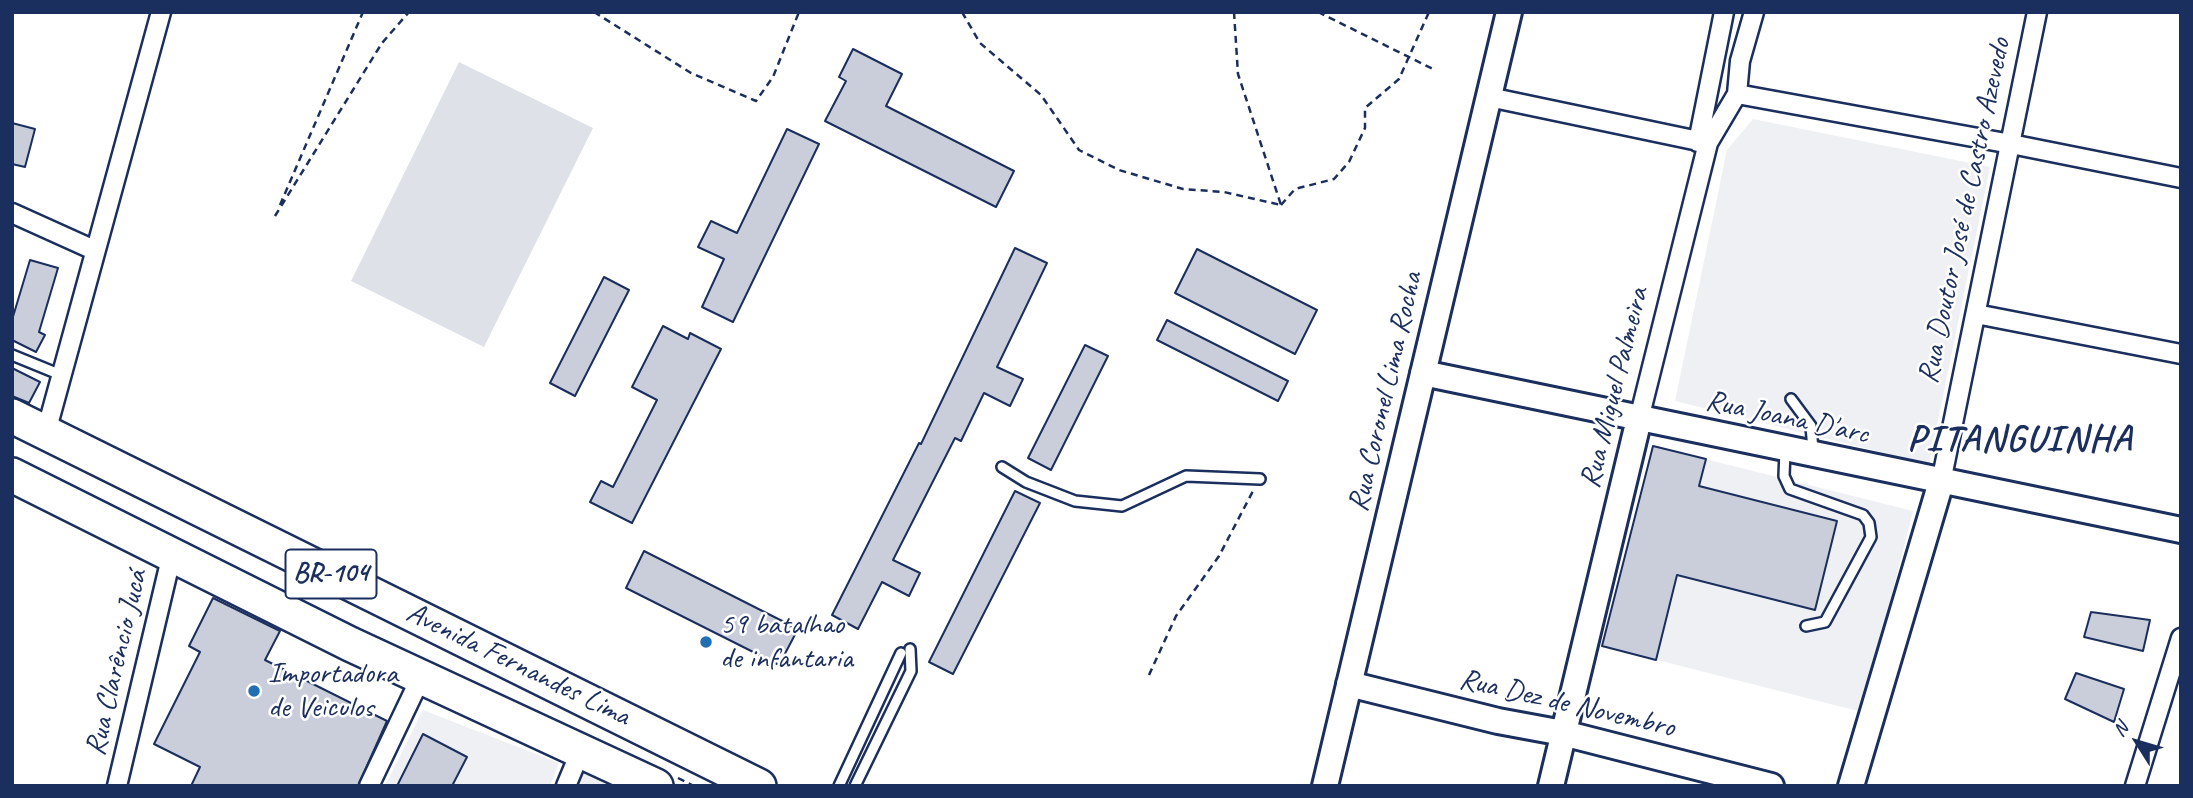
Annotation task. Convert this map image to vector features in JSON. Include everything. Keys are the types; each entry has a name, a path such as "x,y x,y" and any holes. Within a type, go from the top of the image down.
{"highway":[{"name":"Avenida Fernandes Lima","path":"12,416 759,786"},
{"name":"Avenida Fernandes Lima","path":"12,475 421,677 656,786"}],"street":[{"path":"46,432 161,12"},
{"name":"Rua Coronel Lima Rocha","path":"1325,786 1509,12"},
{"name":"Rua Miguel Palmeira","path":"1551,786 1703,143 1724,12"},
{"name":"Rua Miguel Palmeira","path":"1703,143 1737,94 1740,61 1754,12"},
{"name":"Rua Doutor José de Castro Azevedo","path":"1851,786 1941,482 2037,12"},
{"path":"1737,94 2181,178"},
{"path":"1489,97 1703,143"},
{"path":"12,213 94,250"},
{"path":"1976,314 2181,354"},
{"name":"Rua Joana D'arc","path":"1423,373 2181,530"},
{"name":"Rua Clarêncio Jucá","path":"117,786 172,554"},
{"path":"2134,786 2181,638"},
{"path":"369,786 421,677"},
{"name":"Rua Dez de Novembro","path":"1349,684 1498,721 1563,733 1770,786"},
{"path":"566,786 581,750"}],"lane":[{"path":"12,355 61,374"},
{"path":"1791,399 1811,426 1812,455"},
{"path":"1785,450 1784,476 1790,489 1863,515 1869,523 1871,537 1825,622 1806,626"},
{"path":"1002,467 1026,482 1075,501 1122,506 1186,476 1259,479"},
{"path":"839,786 906,651 911,671 855,786"}],"path":[{"path":"363,12 275,216 382,43 409,12"},
{"path":"594,12 691,73 756,101 773,78 799,12"},
{"path":"962,12 980,43 1041,95 1079,150 1119,170 1183,189 1224,192 1281,205"},
{"path":"1234,12 1238,74 1281,205"},
{"path":"1318,12 1433,69"},
{"path":"1281,205 1295,189 1334,179 1349,162 1365,128 1365,108 1399,79 1429,12"},
{"path":"1149,675 1176,616 1219,556 1259,479"}],"shaded area":[{"path":"459,62 593,128 484,347 351,281"},
{"path":"1753,119 1990,167 1929,464 1675,401 1727,150"},
{"path":"1653,446 1913,511 1862,712 1602,646"},
{"path":"423,710 559,763 550,786 385,786"},
{"path":"581,770 616,786 575,786"}],"building":[{"path":"853,49 902,74 886,106 1014,171 996,207 825,121 846,81 839,77"},
{"path":"12,123 35,129 25,167 12,164"},
{"path":"787,129 819,144 733,322 702,307 724,259 698,247 711,221 737,233"},
{"path":"1015,248 1047,263 997,367 1023,379 1010,406 984,393 961,441 955,438 893,560 920,573 909,596 882,582 858,629 832,615 919,443 921,444"},
{"path":"1197,249 1317,310 1295,354 1175,293"},
{"path":"30,260 58,268 39,332 45,335 36,352 12,340 12,320"},
{"path":"604,277 629,290 575,396 550,383"},
{"path":"1167,320 1288,381 1278,401 1157,340"},
{"path":"663,326 688,339 690,333 721,349 632,523 590,502 601,481 613,487 657,400 632,387"},
{"path":"1085,345 1108,356 1051,470 1028,458"},
{"path":"12,368 40,382 29,403 12,396"},
{"path":"1653,446 1706,459 1699,486 1837,521 1815,610 1677,575 1656,660 1602,646"},
{"path":"1015,491 1040,503 953,674 929,662"},
{"path":"644,551 798,629 779,665 626,588"},
{"name":"Importadora de Veiculos","path":"213,598 280,631 265,660 387,721 358,786 191,786 200,767 154,744 200,652 189,646"},
{"path":"2091,612 2150,620 2143,651 2084,637"},
{"path":"2076,673 2124,689 2114,722 2065,699"},
{"path":"423,734 467,757 452,786 397,786"}],"place":[{"name":"59 batalhao de infantaria","path":"706,642"},
{"name":"Importadora de Veiculos","path":"254,691"}],"district":[{"name":"PITANGUINHA","path":"2020,440"}]}
